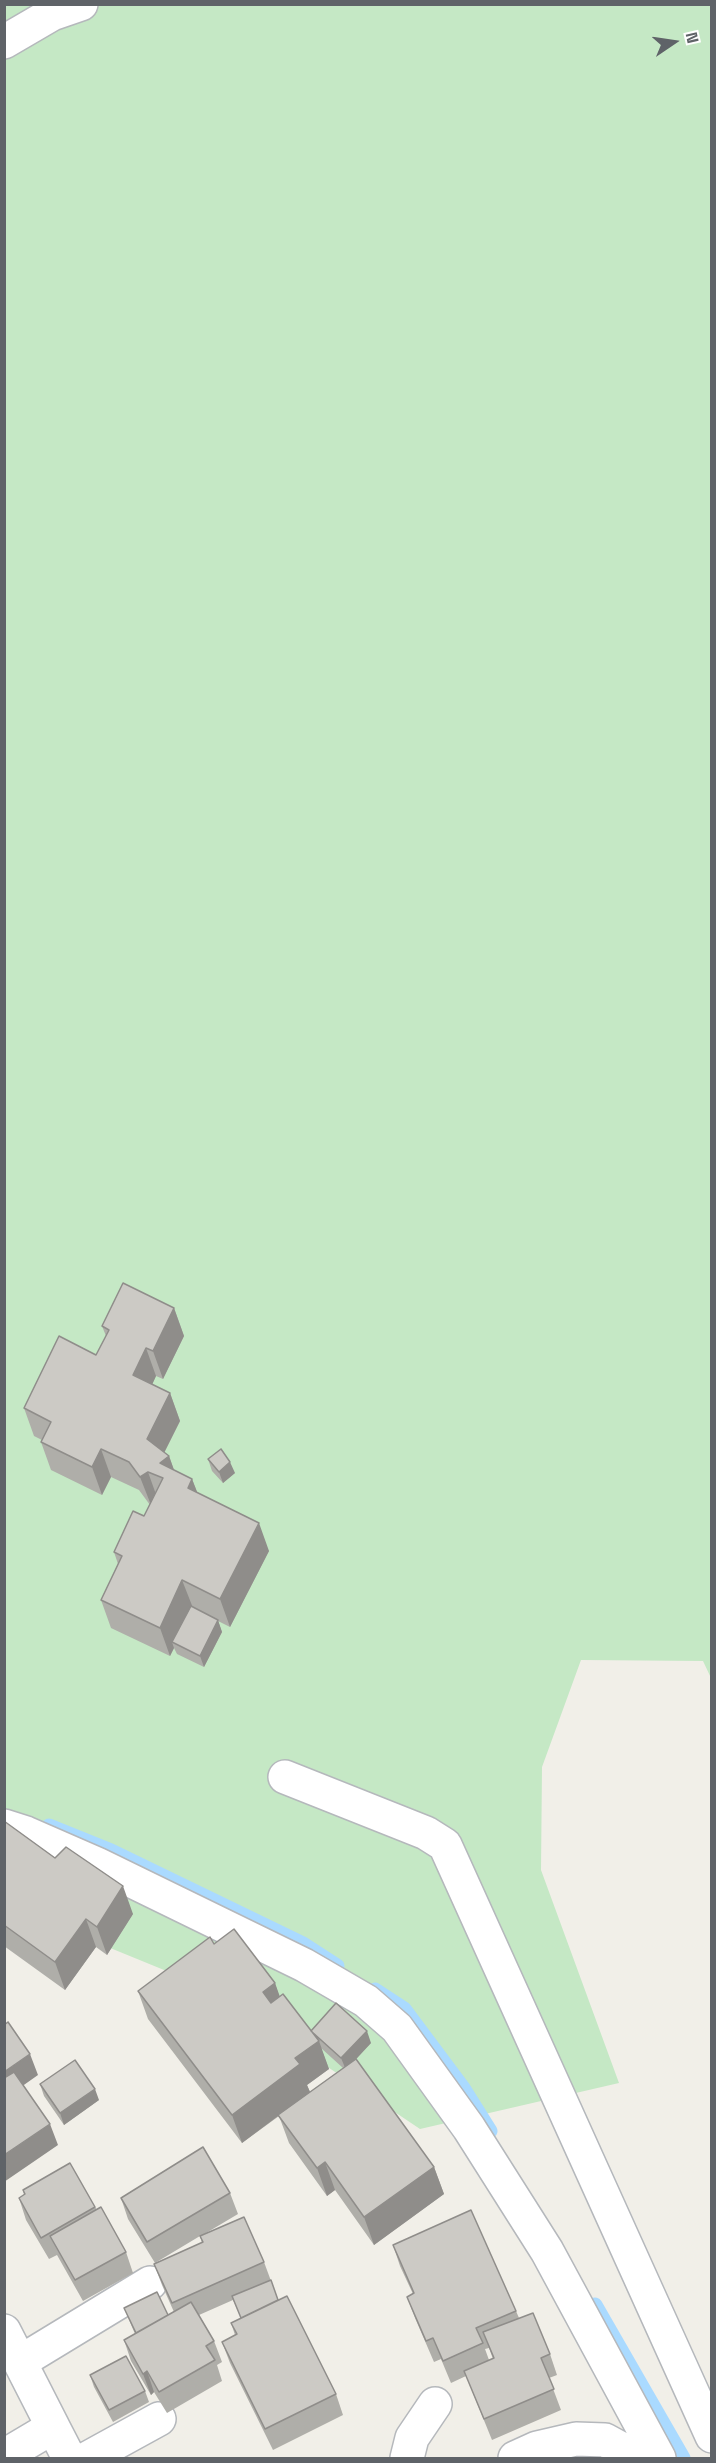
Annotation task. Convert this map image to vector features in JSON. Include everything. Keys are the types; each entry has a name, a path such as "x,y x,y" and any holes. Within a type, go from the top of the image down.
{"street":[{"path":"4,42 52,14 81,4"},
{"path":"285,1777 426,1833 445,1845 711,2436"},
{"path":"4,1826 26,1833 97,1864 304,1965 366,2001 397,2028 469,2128 547,2251 659,2458"},
{"path":"20,2362 88,2323 150,2283"},
{"path":"4,2331 69,2458"},
{"path":"407,2458 412,2438 435,2404"},
{"path":"88,2458 159,2419"},
{"path":"4,2456 54,2427"},
{"path":"515,2458 537,2448 576,2439 605,2440 638,2458"}],"green space":[{"path":"4,5 711,5 711,1678 703,1661 581,1660 542,1767 541,1870 619,2083 420,2129 213,1990 5,1905"}],"building":[{"path":"123,1283 174,1308 153,1351 146,1348 133,1375 170,1393 147,1439 169,1456 160,1463 192,1479 188,1488 259,1523 220,1599 182,1580 160,1628 101,1600 122,1556 114,1552 133,1511 144,1516 163,1478 148,1472 140,1477 129,1462 101,1449 92,1467 41,1442 51,1422 24,1408 59,1336 96,1355 109,1330 102,1326"},
{"path":"221,1449 230,1462 219,1472 208,1459"},
{"path":"191,1606 218,1620 200,1656 172,1642"},
{"path":"4,1821 55,1858 66,1847 123,1886 97,1927 86,1919 55,1962 4,1925"},
{"path":"234,1929 275,1983 263,1992 271,2003 283,1994 319,2041 295,2058 300,2064 232,2115 138,1991 210,1937 214,1944"},
{"path":"336,2003 367,2031 341,2058 311,2031"},
{"path":"8,2022 30,2054 4,2072 4,2025"},
{"path":"356,2059 434,2167 364,2217 325,2162 317,2168 278,2115"},
{"path":"75,2060 95,2089 60,2113 40,2084"},
{"path":"14,2072 50,2124 4,2155 4,2078"},
{"path":"203,2147 230,2193 147,2242 121,2198"},
{"path":"70,2163 95,2207 41,2238 19,2198 25,2194 23,2190"},
{"path":"101,2207 126,2252 75,2280 50,2236"},
{"path":"471,2210 516,2311 476,2328 483,2343 443,2361 433,2338 426,2341 407,2297 414,2293 393,2245"},
{"path":"244,2217 264,2262 172,2303 154,2264 203,2242 200,2236"},
{"path":"271,2280 278,2300 241,2318 232,2296"},
{"path":"157,2292 168,2315 136,2333 124,2308"},
{"path":"287,2296 336,2394 265,2429 222,2342 237,2334 231,2323"},
{"path":"191,2302 214,2341 206,2346 215,2360 159,2392 147,2371 143,2374 124,2340"},
{"path":"533,2313 550,2354 541,2358 554,2389 484,2419 464,2371 494,2358 483,2332"},
{"path":"126,2356 145,2391 109,2410 90,2375"}],"waterway":[{"path":"49,1826 111,1851 303,1944 337,1966"},
{"path":"375,1990 404,2009 463,2088 490,2131"},
{"path":"595,2305 683,2458"}]}
